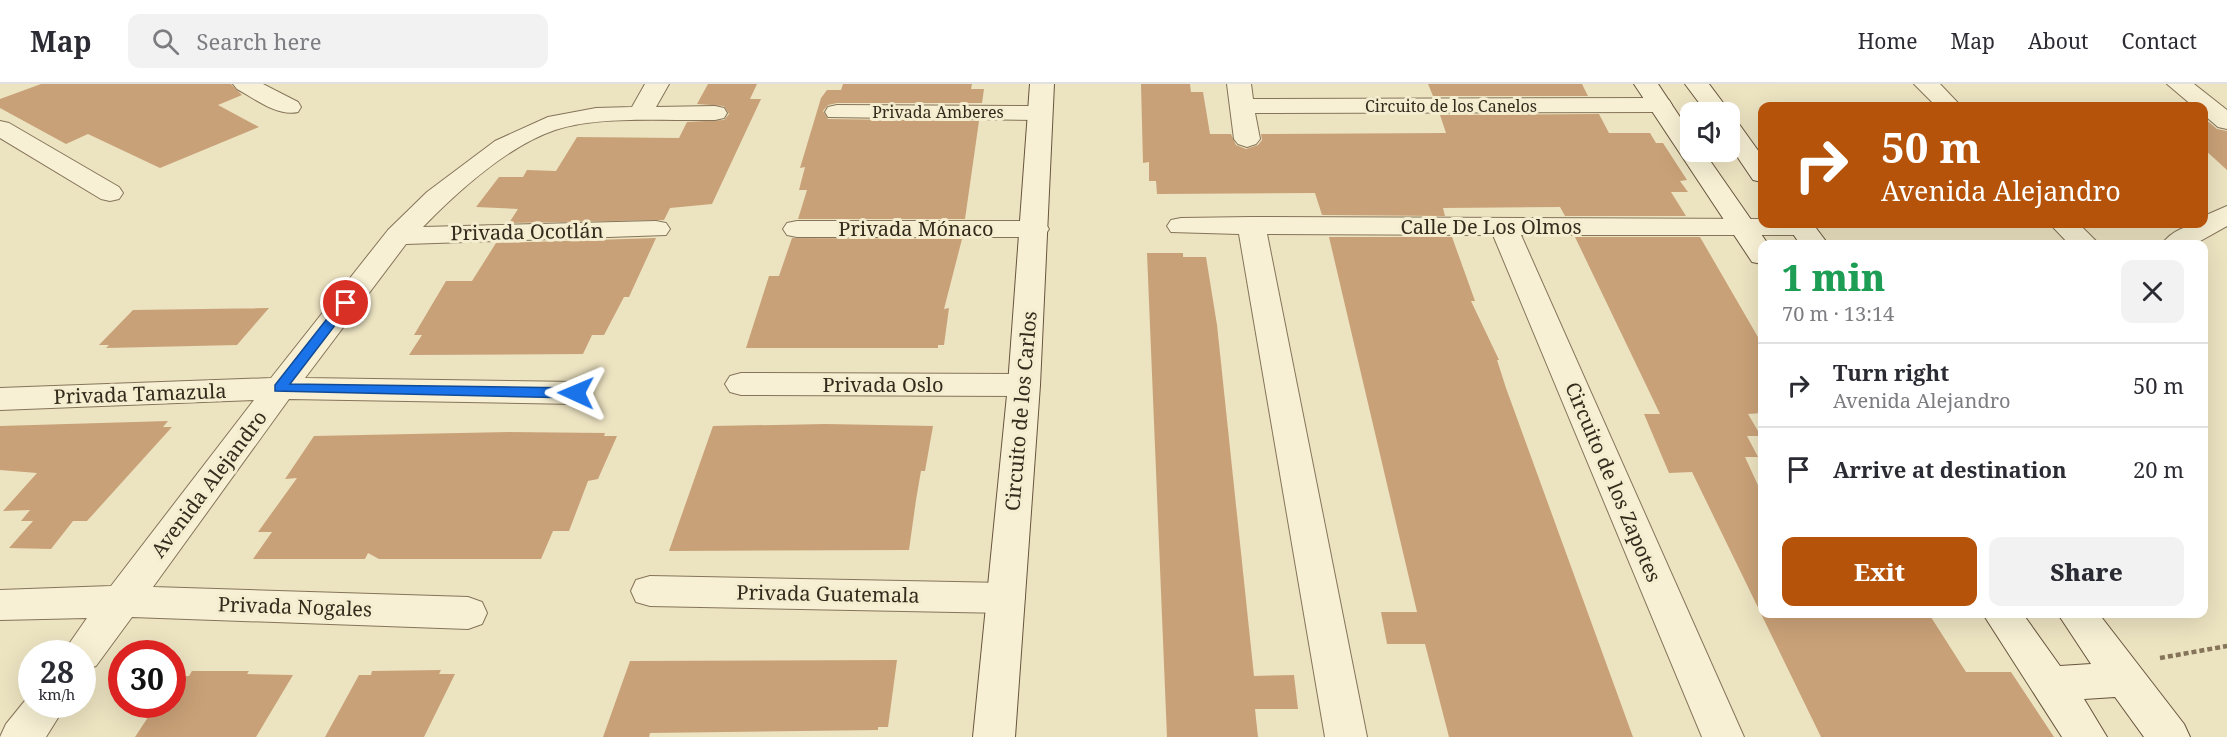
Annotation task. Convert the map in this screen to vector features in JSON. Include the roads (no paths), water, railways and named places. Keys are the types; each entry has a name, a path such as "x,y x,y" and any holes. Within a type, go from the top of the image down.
{"street":[{"path":"245,84 290,107"},
{"path":"639,115 657,84"},
{"path":"1646,84 1680,135"},
{"path":"1697,84 1710,102"},
{"path":"1926,84 1945,102"},
{"path":"2179,84 2202,102"},
{"name":"Circuito de los Canelos","path":"1247,139 1241,95 1660,105"},
{"name":"Privada Amberes","path":"837,112 1041,98"},
{"name":"Circuito de los Carlos","path":"994,737 1024,385 1041,98"},
{"path":"2208,107 2227,122"},
{"name":"Avenida Alejandro","path":"93,640 280,388 398,236 436,198 504,146 548,124 596,115 716,113"},
{"path":"0,128 110,193"},
{"path":"1740,143 1758,168"},
{"path":"1699,162 1758,250"},
{"path":"2208,225 2227,214"},
{"path":"1251,225 1346,737"},
{"name":"Calle De Los Olmos","path":"1181,226 1744,228 1805,232"},
{"name":"Circuito de los Zapotes","path":"1504,228 1723,737"},
{"path":"2068,228 2081,240"},
{"path":"2183,240 2203,228"},
{"name":"Privada Ocotlán","path":"398,236 656,229"},
{"name":"Privada Mónaco","path":"797,229 1035,229"},
{"name":"Privada Oslo","path":"741,384 1024,385"},
{"name":"Privada Tamazula","path":"0,399 280,388 576,393"},
{"name":"Privada Guatemala","path":"650,591 1006,598"},
{"name":"Privada Nogales","path":"0,605 122,601 468,613"},
{"path":"2005,618 2086,737"},
{"path":"2080,618 2169,737"},
{"path":"2049,684 2119,673"},
{"path":"21,737 35,718"}]}
